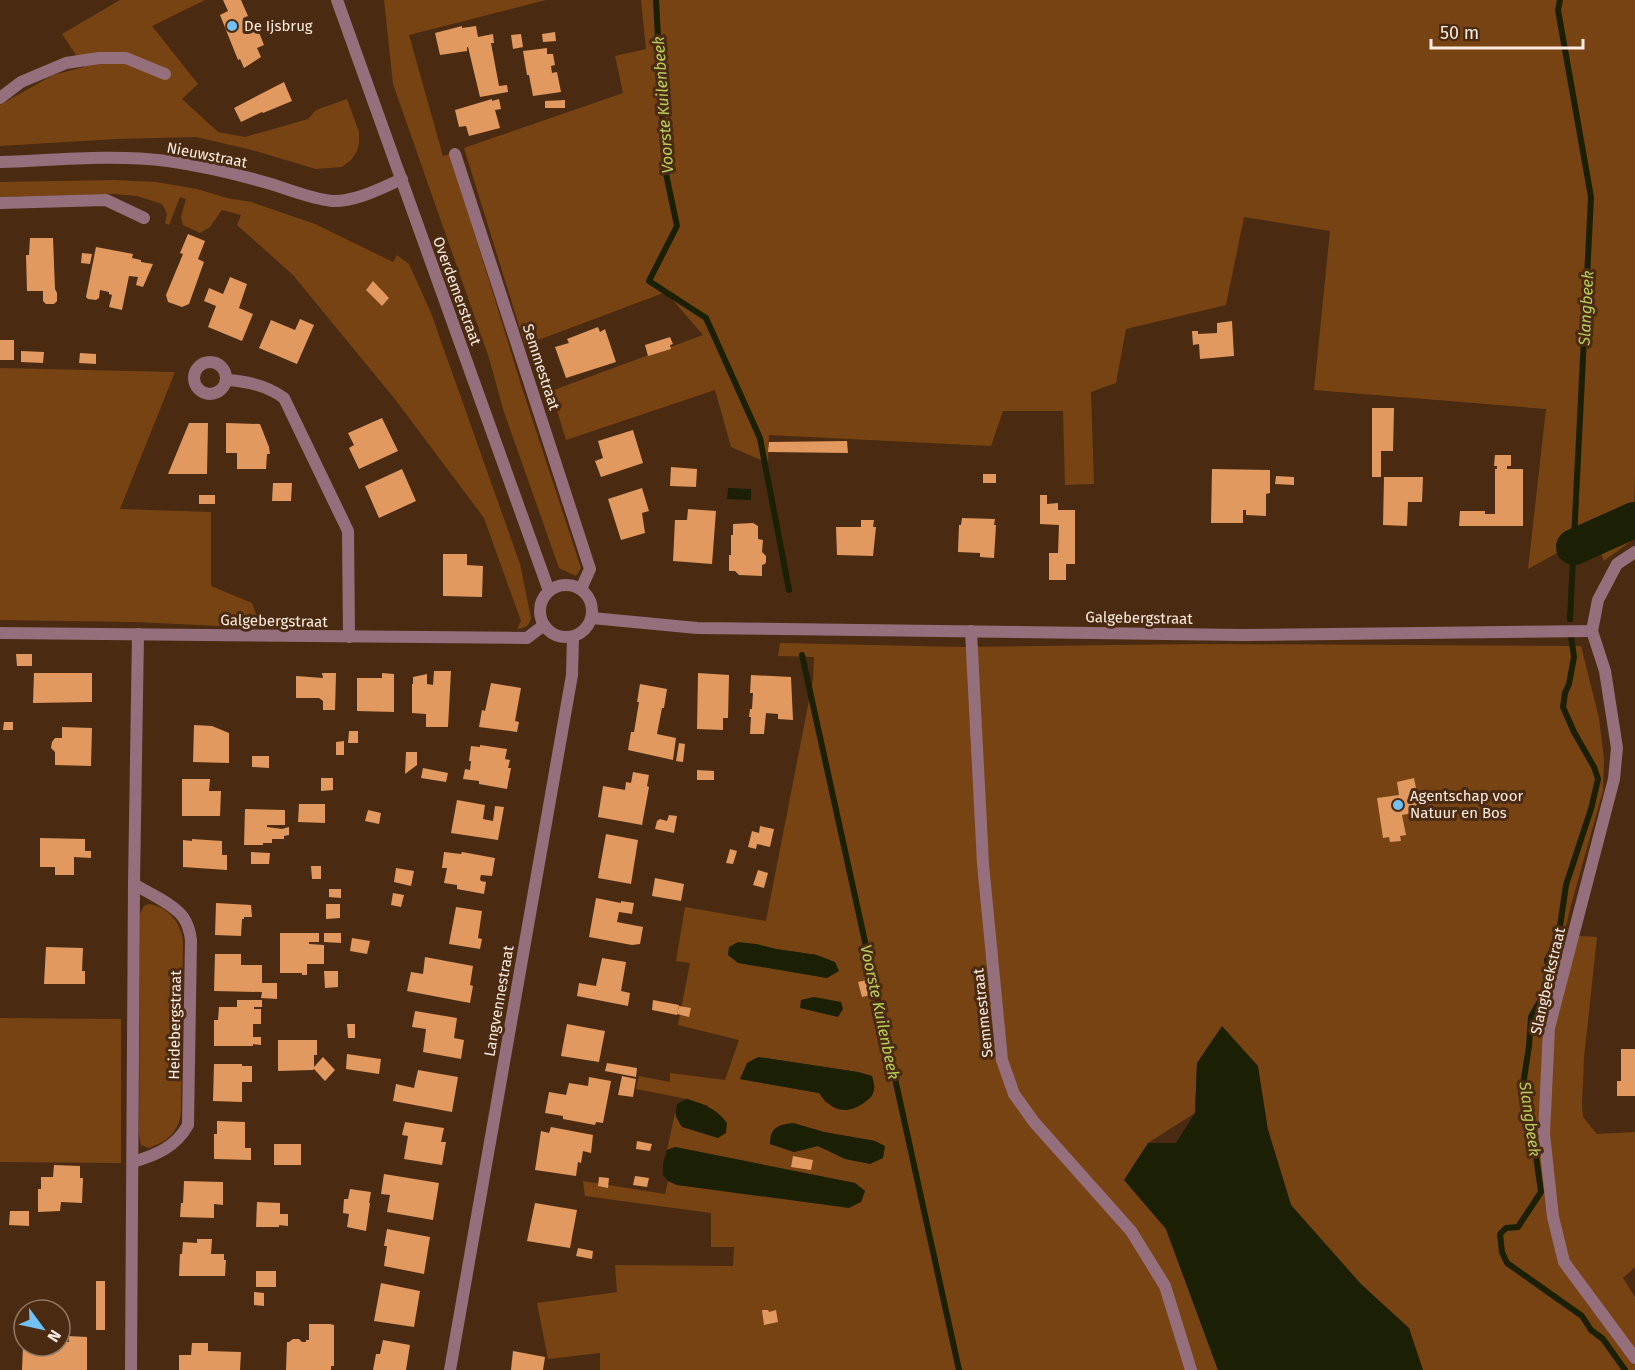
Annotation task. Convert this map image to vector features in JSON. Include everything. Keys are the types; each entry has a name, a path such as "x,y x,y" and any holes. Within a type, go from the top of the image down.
{"street":[{"name":"Overdemerstraat","path":"337,0 549,591"},
{"path":"0,98 21,82 66,63 99,58 126,58 165,74"},
{"name":"Semmestraat","path":"455,154 590,569 581,589"},
{"name":"Nieuwstraat","path":"0,162 124,158 170,161 232,173 333,201 351,199 402,179"},
{"path":"0,203 106,200 144,218"},
{"path":"226,380 246,381 260,385 275,391 284,398 348,531 349,637"},
{"path":"1592,631 1598,600 1617,564 1635,552"},
{"path":"573,585 581,589 588,597 592,607 592,618 588,627 573,637 562,637 552,633 544,626 541,617 540,608 543,599 549,591 556,587 573,585"},
{"name":"Galgebergstraat","path":"592,618 697,628 1243,635 1592,631"},
{"name":"Galgebergstraat","path":"0,633 527,638 544,626"},
{"name":"Semmestraat","path":"971,631 983,864 1002,1060 1014,1094 1034,1122 1131,1231 1165,1286 1191,1370"},
{"name":"Slangbeekstraat","path":"1592,631 1605,671 1617,748 1609,804 1550,1028 1544,1134 1553,1217 1564,1262 1635,1358"},
{"path":"131,1370 138,634"},
{"name":"Langvennestraat","path":"450,1370 572,675 573,637"},
{"name":"Heidebergstraat","path":"133,1162 153,1156 171,1146 182,1136 188,1125 191,940 183,916 134,884"}],"shaded area":[{"path":"120,0 205,0 152,26 198,84 182,99 218,132 245,137 308,119 316,110 347,99 359,132 357,151 342,167 316,169 252,150 196,137 0,146 0,105 53,75 84,67 62,34"},
{"path":"384,0 546,0 409,35 443,156 450,154 523,391 581,568 576,576 559,568 503,409 489,358 393,84"},
{"path":"641,0 1635,0 1635,538 1604,561 1593,533 1528,569 1546,409 1314,390 1330,231 1244,217 1226,305 1126,329 1116,383 1091,392 1094,484 1065,485 1063,411 1003,411 991,446 769,435 768,463 731,447 715,390 566,440 551,391 703,335 666,292 525,345 464,148 623,93 615,56 646,49"},
{"path":"115,180 156,182 251,202 315,224 393,262 397,255 409,264 431,313 520,564 531,618 528,625 517,629 521,621 484,518 394,398 293,275 237,225 241,215 222,210 210,227 200,233 183,225 181,217 186,199 180,197 169,225 165,223 167,214 162,204 137,196 114,194 0,197 0,182"},
{"path":"0,368 175,372 120,509 211,512 211,586 252,603 261,628 135,622 0,620"},
{"path":"728,488 751,489 751,500 727,499"},
{"path":"780,643 963,647 1199,644 1581,646 1599,718 1604,759 1603,791 1564,935 1597,937 1584,1058 1583,1117 1597,1134 1635,1132 1635,1267 1623,1278 1635,1297 1635,1370 1417,1370 1291,1205 1268,1130 1197,1063 1195,1113 1148,1143 1166,1229 1218,1370 600,1370 600,1353 548,1359 537,1303 617,1292 615,1265 733,1266 734,1247 711,1247 711,1213 585,1196 583,1181 665,1194 668,1181 677,1185 861,1202 865,1191 855,1183 675,1147 667,1150 675,1113 676,1118 709,1106 687,1099 636,1089 639,1076 670,1082 670,1073 725,1080 739,1040 678,1025 690,963 676,961 685,907 766,921 813,680 814,657 778,656","holes":["756,944 817,955 827,978 787,971","758,1057 872,1076 873,1091 859,1106 826,1103 819,1093 740,1079","793,1123 824,1132 875,1141 827,1150 818,1146 794,1152 770,1144"]},
{"path":"149,904 162,908 172,916 183,940 181,1114 174,1132 161,1143 149,1148 141,1145 139,1134 140,914 144,906"},
{"path":"738,942 817,955 835,962 839,971 827,978 738,963 728,955 729,947"},
{"path":"814,997 841,1002 843,1009 838,1017 800,1008 801,1000"},
{"path":"0,1018 121,1019 121,1163 0,1162"},
{"path":"1222,1026 1258,1066 1268,1130 1291,1205 1361,1284 1409,1328 1423,1370 1218,1370 1166,1229 1124,1180 1148,1143 1176,1143 1195,1113 1197,1063"},
{"path":"758,1057 872,1076 874,1087 872,1096 852,1109 840,1110 829,1104 819,1093 740,1079 747,1063"},
{"path":"687,1099 705,1105 719,1114 727,1123 726,1133 718,1138 682,1127 678,1121 677,1104"},
{"path":"793,1123 824,1132 875,1141 885,1146 883,1158 870,1164 845,1159 818,1146 794,1152 770,1144 773,1130"},
{"path":"675,1147 855,1183 865,1191 861,1202 849,1208 677,1185 668,1181 663,1175 663,1163 667,1150"}],"building":[{"path":"223,0 241,0 248,16 243,18 247,29 256,25 264,45 257,48 261,57 244,68 240,59 238,60 220,15 228,11"},
{"path":"462,26 462,28 476,26 478,37 493,34 494,43 491,43 499,86 507,85 508,92 480,97 468,47 467,51 440,55 435,33"},
{"path":"555,32 556,41 543,42 542,34"},
{"path":"521,34 523,47 513,49 511,35"},
{"path":"547,48 547,54 553,54 555,65 551,66 552,73 557,72 561,92 533,96 523,51"},
{"path":"284,82 292,101 241,122 234,108"},
{"path":"492,99 492,101 499,99 501,109 495,110 500,128 469,136 466,126 459,127 455,110"},
{"path":"565,100 565,108 545,108 545,101"},
{"path":"188,234 205,241 198,259 204,262 189,304 182,307 168,302 166,295 183,254 180,253"},
{"path":"30,238 53,238 57,293 57,301 54,304 46,304 43,301 43,291 27,291 26,255 29,255"},
{"path":"96,247 133,254 132,258 153,264 143,287 136,285 138,277 129,276 122,310 109,307 112,295 109,292 100,290 99,298 96,300 86,297"},
{"path":"82,253 92,254 90,264 81,263"},
{"path":"230,277 247,284 239,308 253,314 242,341 208,327 216,306 204,301 209,288 223,294"},
{"path":"373,281 389,298 382,306 366,290"},
{"path":"300,319 314,325 297,364 259,348 271,320 295,330"},
{"path":"1232,321 1234,356 1200,359 1199,344 1193,345 1192,331 1198,331 1198,334 1217,333 1217,323"},
{"path":"598,327 600,332 605,329 616,362 566,378 555,347 569,343 567,339"},
{"path":"670,337 673,344 670,345 671,349 648,356 645,345"},
{"path":"0,340 14,340 14,360 0,360"},
{"path":"21,351 44,352 43,363 21,362"},
{"path":"80,353 96,354 96,364 79,363"},
{"path":"1372,408 1394,408 1393,451 1381,451 1381,477 1372,477"},
{"path":"382,418 398,451 359,469 349,448 354,445 348,433"},
{"path":"189,423 208,423 207,474 168,474"},
{"path":"226,423 260,424 270,454 267,454 266,469 237,469 237,453 226,453"},
{"path":"633,430 643,463 601,477 595,461 603,458 598,441"},
{"path":"847,441 848,453 768,452 769,442"},
{"path":"1495,455 1511,455 1511,466 1507,466 1507,469 1523,469 1523,526 1459,526 1460,511 1485,511 1485,514 1495,514 1495,469 1497,466 1494,466"},
{"path":"671,467 697,469 696,487 670,486"},
{"path":"402,469 416,501 379,518 365,486"},
{"path":"1212,469 1270,470 1270,493 1266,494 1266,516 1246,515 1246,510 1243,510 1243,523 1211,523"},
{"path":"983,474 996,474 996,483 983,483"},
{"path":"1276,476 1294,477 1294,485 1275,484"},
{"path":"1384,477 1423,477 1422,502 1408,502 1407,526 1383,525"},
{"path":"273,483 292,483 291,501 272,501"},
{"path":"642,488 649,511 642,513 645,533 621,540 608,499"},
{"path":"199,495 215,495 215,504 199,504"},
{"path":"1040,495 1047,495 1047,504 1058,503 1058,510 1075,510 1075,564 1066,564 1066,580 1049,580 1049,553 1058,553 1059,525 1040,524"},
{"path":"688,509 716,511 712,564 673,561 675,520 687,520"},
{"path":"962,518 995,519 994,558 980,557 980,553 958,552 959,525 961,525"},
{"path":"861,520 874,520 873,527 876,527 873,556 837,555 836,527 861,527"},
{"path":"753,523 758,526 758,539 763,540 762,552 766,556 766,562 762,565 762,576 739,575 735,571 729,571 733,524"},
{"path":"443,554 467,554 467,565 483,566 482,597 443,596"},
{"path":"16,654 32,654 32,666 17,666"},
{"path":"434,671 451,671 448,727 426,727 426,714 412,713 413,677 427,674 427,684 433,685"},
{"path":"34,673 92,673 92,702 33,703"},
{"path":"322,673 336,673 335,710 323,710 323,701 319,698 296,698 296,676 323,678"},
{"path":"382,673 394,674 394,712 357,711 357,678 382,678"},
{"path":"698,673 729,675 728,718 723,718 723,730 697,729"},
{"path":"751,675 791,677 793,720 778,719 778,714 766,713 764,734 750,734 751,717 749,717 753,693 750,693"},
{"path":"491,683 521,688 515,721 519,722 517,732 479,727"},
{"path":"640,684 667,689 657,734 676,738 673,760 628,750 631,732 634,732"},
{"path":"4,722 13,722 13,730 3,730"},
{"path":"194,725 212,726 229,733 229,763 193,762"},
{"path":"62,727 92,728 91,766 55,765 52,742 55,738 62,738"},
{"path":"349,731 358,731 358,743 348,743"},
{"path":"344,741 344,755 336,755 336,742"},
{"path":"679,743 685,744 683,762 676,761"},
{"path":"480,745 507,749 505,759 510,760 508,768 511,768 507,789 463,779 465,769 470,770 471,746 480,747"},
{"path":"406,752 417,752 417,765 405,774"},
{"path":"252,756 269,756 269,768 252,767"},
{"path":"423,768 448,773 446,782 421,778"},
{"path":"697,770 714,771 714,780 697,780"},
{"path":"633,772 649,775 642,825 598,817 603,786 625,790 626,782 631,783"},
{"path":"321,778 333,778 333,790 321,791"},
{"name":"Agentschap voor Natuur en Bos","path":"1414,778 1419,812 1402,815 1406,835 1400,836 1401,841 1390,842 1389,837 1383,838 1377,798 1399,795 1397,782"},
{"path":"182,779 210,779 209,791 221,791 220,816 182,816"},
{"path":"457,800 485,805 483,819 493,821 495,806 504,807 498,840 451,833"},
{"path":"299,804 325,804 325,823 298,822"},
{"path":"245,809 285,810 285,825 267,825 267,827 282,829 289,827 289,835 284,836 284,839 272,839 272,843 263,843 263,845 244,845"},
{"path":"368,810 381,813 379,824 365,821"},
{"path":"669,815 677,816 674,833 655,829 657,821 660,819 667,821"},
{"path":"760,826 774,829 770,847 757,844 756,849 748,847 752,831 759,833"},
{"path":"606,834 638,840 631,884 598,878"},
{"path":"40,838 85,839 85,851 91,851 91,858 74,857 74,875 55,875 55,867 40,867"},
{"path":"192,839 222,841 222,855 227,855 227,870 183,867 183,840 192,841"},
{"path":"730,849 737,851 733,864 726,863"},
{"path":"251,852 270,853 269,864 251,864"},
{"path":"444,852 461,854 462,852 495,858 492,876 481,875 481,881 486,882 484,894 457,889 457,885 444,883 447,868 442,868"},
{"path":"311,866 321,866 321,879 312,879"},
{"path":"396,868 414,871 411,886 394,882"},
{"path":"758,870 768,873 764,888 753,885"},
{"path":"655,878 684,884 681,901 652,896"},
{"path":"329,889 341,889 341,898 329,897"},
{"path":"393,893 404,895 401,907 391,905"},
{"path":"596,898 634,903 632,914 619,912 617,922 643,927 640,944 632,945 589,937"},
{"path":"216,903 251,905 252,917 242,919 241,936 215,935"},
{"path":"326,904 340,904 340,918 326,919"},
{"path":"456,907 482,911 478,938 482,939 480,949 449,944"},
{"path":"280,933 319,933 319,942 309,942 309,944 324,945 324,964 307,964 307,975 280,973"},
{"path":"324,933 341,933 341,943 324,942"},
{"path":"352,938 370,941 367,954 350,951"},
{"path":"46,947 83,948 82,971 85,971 85,984 44,984"},
{"path":"215,954 241,954 241,965 262,965 262,983 277,983 277,999 261,998 262,992 214,991"},
{"path":"425,957 473,966 470,1003 407,991 411,972 423,974"},
{"path":"602,958 626,962 621,991 630,993 628,1006 577,996 579,983 596,986"},
{"path":"324,971 338,971 338,987 325,988"},
{"path":"867,980 871,995 862,997 858,982"},
{"path":"237,1000 262,1000 262,1007 254,1007 254,1009 261,1009 261,1024 253,1024 253,1037 261,1037 261,1045 214,1046 214,1020 218,1020 219,1007 237,1007"},
{"path":"653,1000 679,1005 677,1015 652,1010"},
{"path":"679,1006 691,1008 689,1017 677,1014"},
{"path":"415,1011 457,1018 454,1038 464,1040 461,1059 423,1052 426,1029 412,1027"},
{"path":"347,1024 355,1024 355,1038 348,1038"},
{"path":"567,1024 605,1031 599,1062 561,1056"},
{"path":"278,1040 317,1040 314,1067 323,1057 335,1070 325,1081 314,1069 278,1071"},
{"path":"1621,1049 1635,1049 1635,1096 1617,1096 1617,1081 1621,1081"},
{"path":"347,1054 381,1059 379,1074 346,1069"},
{"path":"607,1063 637,1068 636,1077 605,1071"},
{"path":"214,1064 252,1066 252,1082 242,1082 242,1102 213,1101"},
{"path":"418,1070 458,1077 452,1112 393,1101 396,1084 414,1088"},
{"path":"622,1076 636,1079 633,1097 618,1095"},
{"path":"589,1077 611,1081 603,1123 596,1122 595,1125 545,1113 549,1092 566,1095 569,1083 588,1086"},
{"path":"217,1121 245,1122 245,1148 251,1148 251,1160 214,1159 214,1134 217,1134"},
{"path":"405,1122 444,1128 441,1142 446,1142 442,1165 404,1159 408,1136 402,1135"},
{"path":"551,1127 593,1135 591,1153 583,1151 581,1163 578,1162 576,1176 535,1170 541,1131 549,1133"},
{"path":"637,1141 652,1144 650,1151 636,1149"},
{"path":"274,1144 301,1144 301,1165 274,1165"},
{"path":"793,1156 813,1160 811,1170 791,1167"},
{"path":"54,1165 80,1166 80,1178 83,1178 82,1203 61,1202 60,1211 38,1212 38,1189 41,1189 41,1177 53,1177"},
{"path":"384,1174 439,1183 433,1220 387,1212 390,1195 381,1194"},
{"path":"635,1176 649,1178 647,1187 633,1185"},
{"path":"599,1177 609,1178 608,1188 598,1186"},
{"path":"184,1181 223,1182 223,1205 214,1204 214,1218 180,1217"},
{"path":"350,1189 371,1192 366,1231 347,1227 349,1214 343,1213 344,1199 348,1199"},
{"path":"257,1202 280,1203 280,1214 288,1214 288,1226 256,1227"},
{"path":"535,1203 577,1210 570,1248 527,1241"},
{"path":"10,1211 29,1211 29,1226 9,1225"},
{"path":"387,1229 430,1237 424,1274 384,1266"},
{"path":"197,1239 212,1239 211,1254 224,1254 225,1276 179,1276 183,1242 197,1243"},
{"path":"578,1248 593,1251 592,1259 576,1256"},
{"path":"256,1271 276,1271 276,1287 256,1287"},
{"path":"96,1281 105,1281 105,1330 96,1330"},
{"path":"381,1283 420,1291 414,1327 374,1321"},
{"path":"254,1292 264,1293 264,1306 254,1305"},
{"path":"762,1310 769,1312 776,1310 778,1322 764,1325"},
{"path":"309,1324 334,1325 334,1366 331,1366 331,1370 286,1370 287,1342 293,1339 299,1339 302,1342 309,1340"},
{"path":"72,1336 87,1337 87,1370 22,1370 22,1358 72,1358"},
{"path":"383,1340 410,1345 406,1370 373,1370 376,1354 380,1354"},
{"path":"192,1343 208,1343 208,1351 241,1352 240,1370 179,1370 179,1355 191,1355"},
{"path":"513,1351 545,1357 543,1370 511,1370"}],"waterway":[{"name":"Voorste Kuilenbeek","path":"656,0 665,169 677,226 649,281 706,318 760,438 789,590"},
{"name":"Slangbeek","path":"1560,0 1558,10 1591,197 1570,619"},
{"path":"1574,547 1634,520"},
{"name":"Slangbeek","path":"1571,636 1574,657 1563,707 1598,779 1591,809 1566,885 1558,940 1547,960 1551,978 1531,1017 1523,1085 1526,1117 1532,1127 1541,1192 1518,1227 1506,1228 1500,1234 1502,1252 1507,1263 1582,1316 1591,1330 1603,1339 1625,1370"},
{"name":"Voorste Kuilenbeek","path":"802,655 959,1370"}],"place":[{"name":"De Ijsbrug","path":"232,26"},
{"name":"Agentschap voor Natuur en Bos","path":"1398,805"}]}
